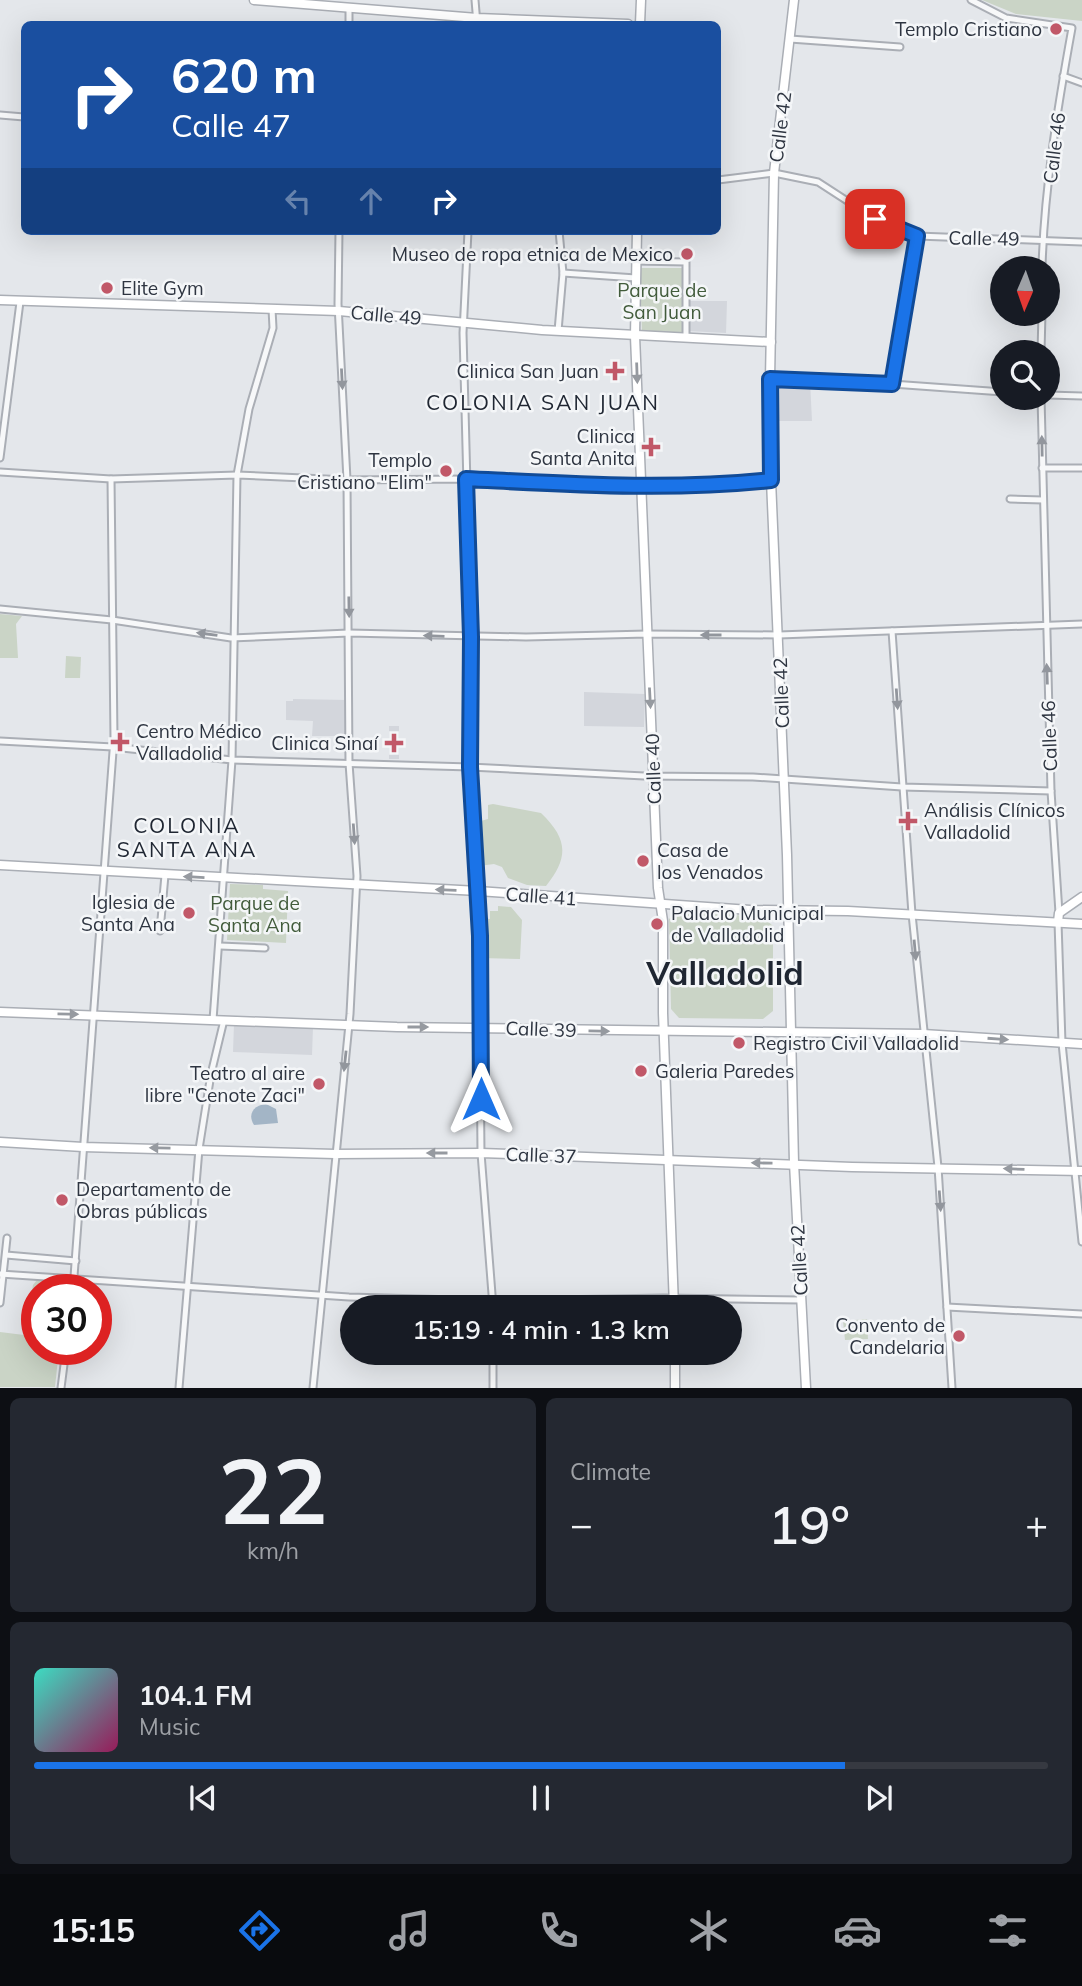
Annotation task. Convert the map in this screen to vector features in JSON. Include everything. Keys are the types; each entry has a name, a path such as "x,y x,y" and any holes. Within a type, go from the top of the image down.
{"main road":[{"path":"254,0 477,21"},
{"path":"640,0 640,21"},
{"name":"Calle 42","path":"794,0 774,173 770,379 794,1163 806,1388"},
{"name":"Calle 40","path":"637,235 635,336 664,970 674,1295"},
{"name":"Calle 49","path":"0,300 20,303 339,311 558,331 771,342"},
{"name":"Calle 41","path":"0,865 787,911 912,914 993,920 1059,917 1082,924"},
{"path":"1059,917 1082,897"},
{"name":"Calle 39","path":"0,1012 607,1032 923,1034 1082,1044"},
{"name":"Calle 37","path":"0,1142 335,1154 481,1153 1079,1171"},
{"path":"674,1365 675,1388"}],"street":[{"path":"475,0 477,21"},
{"name":"Calle 46","path":"971,0 995,15 1072,28 1063,76 1042,256"},
{"path":"349,9 349,21"},
{"path":"790,39 900,47"},
{"path":"1063,76 1082,83"},
{"path":"0,116 21,117"},
{"name":"Calle 49","path":"721,180 774,173 818,182 875,219 917,236 1082,242"},
{"path":"313,1388 349,1025 356,884 349,763 347,480 339,311 339,235"},
{"path":"468,235 463,322 471,637 470,767 478,891 482,1027 481,1153 492,1295"},
{"path":"558,331 562,274 559,235"},
{"path":"892,384 917,236"},
{"path":"635,261 686,262 686,338"},
{"path":"562,274 636,278"},
{"path":"0,458 20,303"},
{"path":"213,1020 232,760 237,475 249,410 273,328 271,309"},
{"path":"770,379 990,391"},
{"path":"1060,395 1082,396"},
{"name":"Calle 46","path":"1041,410 1051,791 1059,917 1062,1043 1079,1171 1082,1242"},
{"path":"1042,468 1082,468"},
{"path":"0,472 111,479 237,475 347,480 466,479 641,486 703,486 771,480"},
{"path":"75,1274 113,747 111,479"},
{"path":"1010,499 1043,500"},
{"path":"0,609 235,638 349,633 471,637 779,635 1082,624"},
{"path":"892,631 912,914 938,1167 952,1388"},
{"path":"0,741 113,747 232,760 654,776 784,778 902,787 1051,791"},
{"path":"160,931 165,875"},
{"path":"220,946 265,948"},
{"path":"179,1388 199,1149 211,1074 224,1020"},
{"path":"0,1303 7,1238"},
{"path":"6,1255 76,1261"},
{"path":"2,1274 21,1276"},
{"path":"112,1282 340,1296"},
{"path":"742,1301 802,1300"},
{"path":"947,1307 1082,1314"},
{"path":"61,1388 64,1365"},
{"path":"493,1388 494,1365"}],"shaded area":[{"path":"686,301 727,301 726,333 688,331"},
{"path":"772,381 810,381 812,421 772,421"},
{"path":"584,692 645,694 644,727 584,726"},
{"path":"347,700 346,736 312,736 313,721 286,720 286,701"},
{"name":"Clinica Sinaí","path":"389,726 399,726 399,759 389,759"},
{"path":"234,1024 313,1027 312,1055 233,1052"}],"green space":[{"path":"982,0 1082,0 1082,21 1016,14"},
{"name":"Parque de San Juan","path":"640,268 682,268 682,334 642,334"},
{"path":"0,614 22,616 16,624 18,658 0,658"},
{"path":"66,656 81,657 80,678 65,678"},
{"path":"488,805 541,813 556,831 561,840 562,857 546,886 527,885 508,878 502,867 494,864 479,866 477,822 488,819"},
{"name":"Parque de Santa Ana","path":"230,884 263,885 263,889 288,891 286,943 227,940"},
{"path":"498,906 511,907 522,920 520,959 481,958 480,918 490,919 490,911 498,911"},
{"path":"680,911 763,917 773,926 773,1011 763,1019 679,1018 671,1009 669,919"},
{"path":"867,1319 868,1339 845,1340 843,1321"},
{"path":"0,1332 21,1335 21,1365 57,1365 55,1387 0,1387"}],"water":[{"path":"266,1104 276,1109 278,1123 254,1125 251,1117 253,1111"}],"place":[{"name":"Templo Cristiano","path":"1056,29"},
{"name":"Museo de ropa etnica de Mexico","path":"687,254"},
{"name":"Elite Gym","path":"107,288"},
{"name":"Clinica San Juan","path":"615,371"},
{"name":"Clinica Santa Anita","path":"651,447"},
{"name":"Templo Cristiano \"Elim\"","path":"446,471"},
{"name":"Centro Médico Valladolid","path":"120,742"},
{"name":"Clinica Sinaí","path":"394,743"},
{"name":"Análisis Clínicos Valladolid","path":"908,821"},
{"name":"Casa de los Venados","path":"643,861"},
{"name":"Iglesia de Santa Ana","path":"189,913"},
{"name":"Palacio Municipal de Valladolid","path":"657,924"},
{"name":"Registro Civil Valladolid","path":"739,1043"},
{"name":"Galeria Paredes","path":"641,1071"},
{"name":"Teatro al aire libre \"Cenote Zaci\"","path":"319,1084"},
{"name":"Departamento de Obras públicas","path":"62,1200"},
{"name":"Convento de Candelaria","path":"959,1336"}],"district":[{"name":"COLONIA SAN JUAN","path":"543,402"},
{"name":"COLONIA SANTA ANA","path":"187,837"},
{"name":"Valladolid","path":"725,972"}],"route":[{"path":"481,1099 480,936 470,767 471,637 466,479 630,487 703,486 771,480 770,379 892,384 917,236 875,219"}]}
